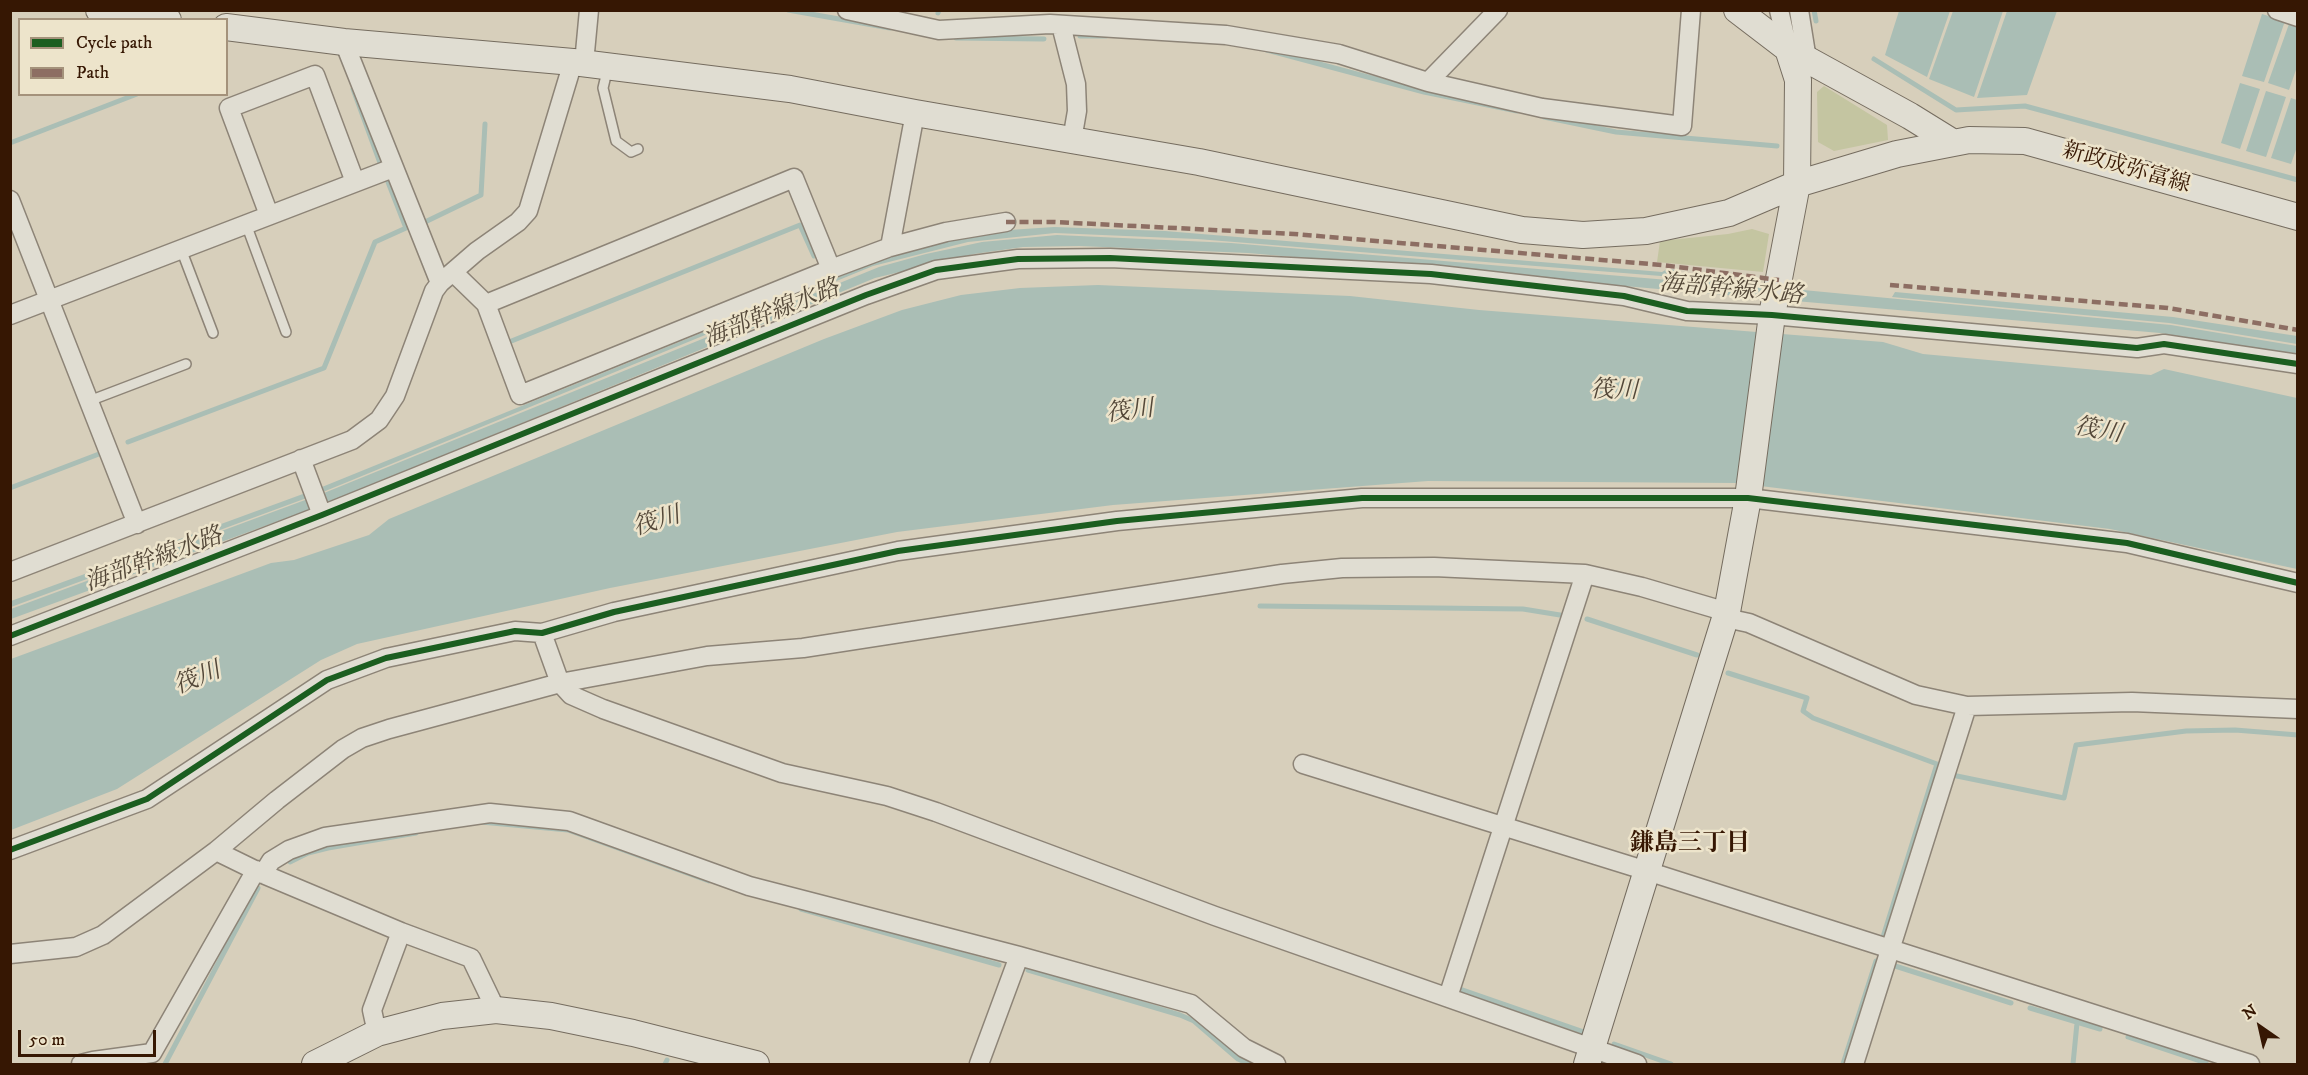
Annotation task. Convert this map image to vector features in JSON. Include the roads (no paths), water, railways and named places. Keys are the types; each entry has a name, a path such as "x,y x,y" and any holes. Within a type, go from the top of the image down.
{"street":[{"path":"99,10 154,18"},
{"path":"10,572 352,440 379,420 395,396 434,291 477,251 519,222 528,211 578,63 589,10"},
{"path":"847,10 939,30 1056,24 1226,35 1340,54 1428,82 1542,108 1682,126 1691,10"},
{"path":"1037,10 1056,24 1076,84 1077,111 1072,140"},
{"path":"1428,82 1498,10"},
{"path":"1737,10 1797,54 1910,116 1952,142"},
{"path":"1779,10 1797,54"},
{"path":"1590,1057 1726,615 1748,498 1774,301 1797,184 1799,10"},
{"path":"2277,10 2298,17"},
{"name":"新政成弥富線","path":"228,27 344,42 578,63 790,89 1199,162 1522,230 1583,235 1646,231 1729,213 1797,184 1897,154 1952,142 2025,141 2298,217"},
{"path":"344,42 393,168 447,277 486,304 520,395 890,247 946,232 1006,222"},
{"path":"269,215 229,108 315,75 355,182"},
{"path":"890,247 915,113"},
{"path":"10,315 393,168"},
{"path":"486,304 794,178 831,269"},
{"path":"10,200 137,524"},
{"path":"10,636 866,295 936,270 1018,259 1110,258 1431,274 1624,296 1687,311 1774,301 2137,348 2164,344 2298,363"},
{"path":"301,459 321,512"},
{"path":"10,850 147,799 327,680 386,658 515,631 542,633 614,612 898,551 1117,521 1362,498 1748,498 2127,543 2298,583"},
{"path":"10,954 76,947 103,935 216,851 343,749 363,738 389,729 560,683 707,656 803,648 1282,574 1342,568 1434,567 1585,574 1642,587 1726,615 1916,695 1967,706 2132,702 2298,709"},
{"path":"1448,997 1585,574"},
{"path":"542,633 560,683 571,695 603,709 771,769 887,796 936,812 1215,916 1448,997 1590,1057 1637,1065"},
{"path":"1854,1065 1967,706"},
{"path":"1303,764 1647,871 2250,1065"},
{"path":"81,1065 93,1061 153,1053 260,872 280,855 325,837 490,813 569,821 749,886 1019,956 1191,1004 1244,1047 1275,1065"},
{"path":"216,851 402,932 471,958 496,1010"},
{"path":"377,1033 372,1010 402,932"},
{"path":"979,1065 1019,956"},
{"path":"315,1065 345,1057 377,1033 442,1016 496,1010 551,1016 633,1033 756,1065"}],"lane":[{"path":"609,67 603,88 616,141 631,152 638,149"},
{"path":"246,224 286,332"},
{"path":"181,249 213,333"},
{"path":"89,401 186,364"}],"water":[{"path":"1899,11 1950,11 1927,77 1885,55"},
{"path":"1953,11 2003,11 1974,97 1929,79"},
{"path":"2007,11 2057,11 2027,95 1977,98"},
{"path":"2262,14 2285,21 2264,82 2242,76"},
{"path":"2289,24 2297,26 2298,64 2289,90 2268,83"},
{"path":"2240,83 2260,89 2240,149 2221,143"},
{"path":"2266,91 2286,97 2266,157 2246,151"},
{"path":"2291,98 2297,100 2298,144 2291,164 2271,158"},
{"path":"1054,227 1165,231 1662,272 1667,269 1678,270 1676,277 1197,239 1055,233 968,242 873,266 323,492 11,607 11,601 322,487 886,258 927,245 968,236"},
{"name":"海部幹線水路","path":"1057,235 1231,243 1668,280 1677,278 2171,325 2297,346 2297,355 2160,333 1248,253 1079,246 1023,247 974,254 875,278 325,504 11,619 11,609 324,493 879,267 982,242"},
{"name":"筏川","path":"1098,285 1350,296 1479,310 1883,342 1923,354 2151,375 2164,369 2297,398 2297,569 2110,529 1736,483 1428,481 1113,505 897,532 610,588 357,644 321,660 117,789 11,830 11,659 271,563 294,560 369,535 389,519 824,339 902,310 961,295 1020,288"},
{"path":"1895,292 2173,317 2297,336 2297,344 2169,323 1892,297"}],"waterway":[{"path":"788,10 890,28"},
{"path":"1814,10 1816,21"},
{"path":"1080,36 1106,36"},
{"path":"956,38 1044,39"},
{"path":"1267,50 1424,92 1517,111"},
{"path":"1874,59 1956,110 2025,106 2298,180"},
{"path":"353,89 380,163"},
{"path":"10,143 132,96"},
{"path":"1544,117 1616,132 1777,146"},
{"path":"425,222 481,195 485,124"},
{"path":"128,442 324,368 375,242 406,228 388,182"},
{"path":"509,342 800,225 814,256"},
{"path":"10,488 99,454"},
{"path":"1260,606 1523,609 1560,615"},
{"path":"1587,619 1697,655"},
{"path":"1728,673 1807,698 1803,711 1813,718 1937,764 1883,937"},
{"path":"1952,775 2064,798 2076,745 2186,731 2235,730 2298,735"},
{"path":"481,822 568,830 709,881"},
{"path":"290,862 308,853 328,848 416,833"},
{"path":"165,1064 258,888"},
{"path":"801,909 999,965"},
{"path":"1843,1064 1876,961"},
{"path":"1892,965 2011,1003"},
{"path":"1028,970 1180,1015 1194,1021 1238,1059 1249,1064"},
{"path":"1457,988 1584,1032"},
{"path":"2030,1008 2100,1029"},
{"path":"2073,1064 2077,1023"},
{"path":"2128,1037 2206,1063"},
{"path":"1614,1044 1671,1064"},
{"path":"665,1064 667,1060"}],"district":[{"name":"鎌島三丁目","path":"1690,845"}]}
